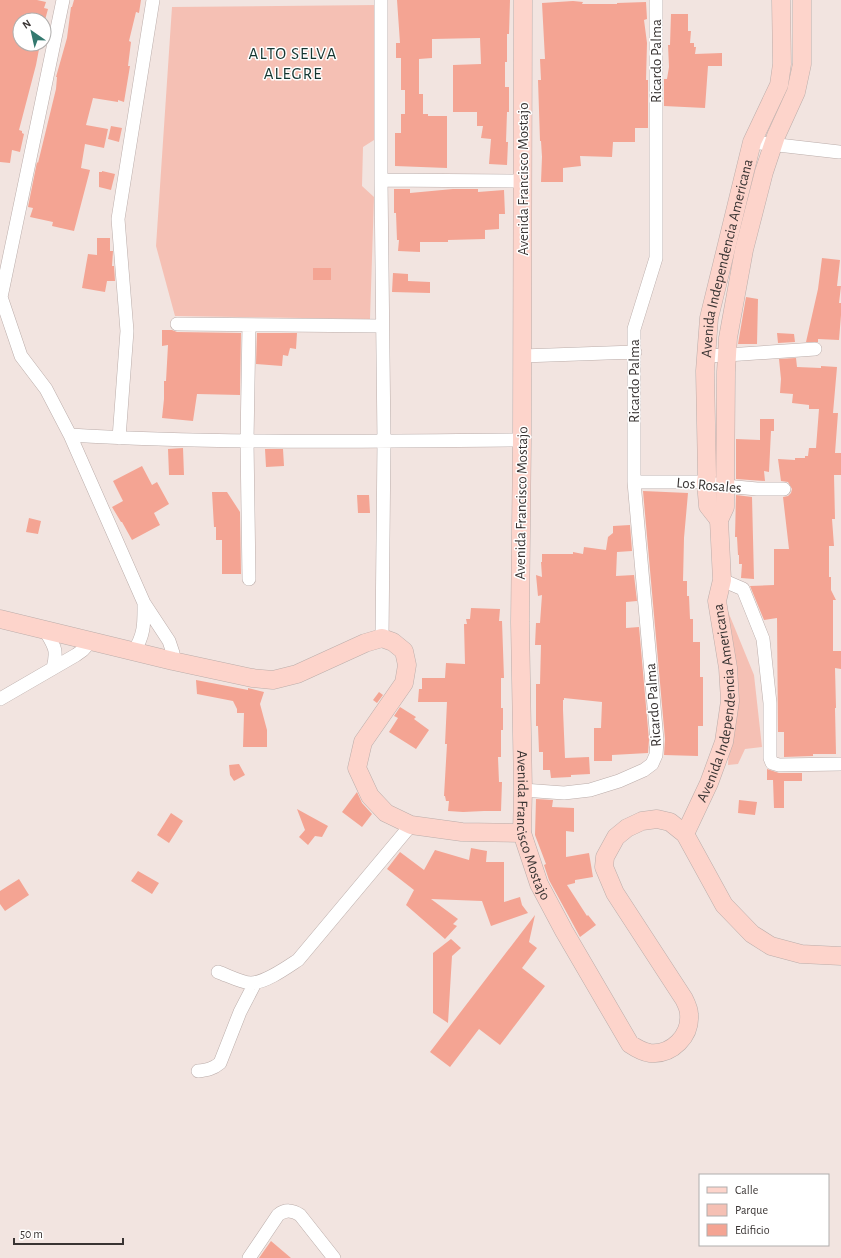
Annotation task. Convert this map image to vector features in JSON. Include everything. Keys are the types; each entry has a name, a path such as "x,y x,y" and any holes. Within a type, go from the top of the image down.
{"street":[{"path":"63,0 0,298 21,356 46,389 70,435 144,603 169,641 173,653 173,661"},
{"path":"119,438 127,331 118,219 153,0"},
{"path":"381,0 381,180 384,441 382,638"},
{"name":"Avenida Francisco Mostajo","path":"524,0 520,622 523,790 522,833 539,884 564,931 630,1044 639,1050 649,1053 670,1049 679,1043 689,1024 689,1012 684,999 615,893 604,867 605,857 616,837 627,828 642,821 656,819 670,822 686,834 724,905 752,934 771,946 801,954 841,956"},
{"name":"Ricardo Palma","path":"523,790 564,794 590,790 619,781 644,770 652,764 656,755 657,740 634,482 634,329 656,258 656,0"},
{"name":"Avenida Independencia Americana","path":"719,520 708,506 706,482 705,371 709,318 752,142 778,85 782,64 781,0"},
{"name":"Avenida Independencia Americana","path":"686,834 709,783 724,742 730,701 728,668 718,601 722,580 719,520 726,507 726,372 728,338 744,250 764,172 773,145 796,92 802,64 802,0"},
{"path":"752,142 839,152"},
{"path":"381,180 523,181"},
{"path":"176,324 382,326"},
{"path":"249,325 247,441 249,579"},
{"path":"706,356 815,349"},
{"path":"522,356 635,352"},
{"path":"70,435 119,438 247,441 522,440"},
{"name":"Los Rosales","path":"634,482 706,482 725,486 757,489 784,489"},
{"path":"722,580 742,589 762,639 770,703 770,758 772,763 779,765 841,764"},
{"path":"134,651 140,641 144,628 144,603"},
{"path":"0,619 173,661 252,678 273,680 297,674 365,643 382,638 393,642 404,651 407,665 404,683 363,742 357,768 370,796 386,813 411,825 462,832 522,833"},
{"path":"45,630 56,650 53,668"},
{"path":"0,699 83,650 90,642"},
{"path":"218,972 249,983 254,983 285,969 298,960 411,825"},
{"path":"198,1071 206,1070 220,1063 240,1012 254,983"},
{"path":"249,1258 278,1215 290,1211 297,1213 300,1216 334,1258"}],"green space":[{"path":"376,5 374,140 363,147 362,186 374,197 370,319 175,316 156,246 172,7"},
{"path":"727,609 754,675 762,747 745,749 738,764 728,765 731,704"}],"building":[{"path":"0,0 37,0 46,2 44,8 48,9 47,12 12,12 12,52 38,52 19,130 24,134 20,152 12,150 10,163 0,162"},
{"path":"74,0 141,0 139,13 136,12 129,41 131,42 128,66 130,66 124,102 118,100 118,102 93,98 86,125 108,129 104,148 85,144 81,168 90,170 74,231 52,226 53,222 30,217 33,208 28,207 37,162 38,163 56,89 56,77 67,38 71,7"},
{"path":"397,0 510,0 509,34 507,34 507,62 505,62 505,87 509,87 509,112 507,112 506,142 508,142 507,165 489,164 491,139 481,138 483,126 477,126 477,112 453,112 453,65 481,64 480,38 432,39 432,58 419,59 419,94 423,94 423,114 428,114 428,116 447,116 447,168 395,166 395,133 401,133 401,114 405,114 405,90 401,90 401,58 396,58 396,43 400,43"},
{"path":"573,1 583,2 582,4 646,2 647,19 644,20 647,43 646,80 648,80 648,128 635,128 635,142 613,142 612,157 580,156 581,166 563,168 563,182 541,182 542,157 538,80 541,80 540,59 545,59 542,3"},
{"path":"671,14 688,14 688,31 691,31 690,43 694,43 694,47 696,47 695,54 722,53 722,66 708,66 705,108 664,106 664,79 667,79 669,67 668,45 670,45"},
{"path":"111,126 122,128 119,142 108,139"},
{"path":"102,171 115,174 111,190 99,187 99,172"},
{"path":"394,189 410,189 410,193 453,189 478,189 478,192 504,190 505,214 499,214 499,229 485,230 485,239 448,240 448,242 420,242 420,252 398,251 399,240 397,240 396,213 394,213"},
{"path":"97,238 110,238 110,251 113,251 112,266 114,266 115,281 107,281 105,292 82,288 88,254 97,255"},
{"path":"822,258 840,260 837,286 841,286 839,303 841,303 841,315 839,340 818,339 818,342 806,342 818,289"},
{"path":"313,268 331,268 331,280 313,280"},
{"path":"393,273 408,274 408,281 430,282 430,293 392,292"},
{"path":"746,297 758,299 757,344 738,344"},
{"path":"162,330 172,330 177,332 241,333 240,395 197,394 193,421 162,418 168,345 162,346"},
{"path":"257,333 297,333 296,349 290,348 288,356 283,355 282,366 256,364"},
{"path":"777,333 794,334 795,342 778,343"},
{"path":"796,358 797,367 837,367 833,413 838,413 835,453 841,453 841,475 834,475 835,519 832,519 834,546 829,546 829,577 831,577 831,590 836,600 833,600 833,651 841,651 841,669 835,668 836,754 813,754 813,756 784,757 784,732 778,732 777,618 764,620 750,586 774,585 774,549 789,549 783,497 788,496 792,489 788,482 781,481 778,459 795,460 795,458 805,458 805,456 808,456 809,448 816,448 819,409 809,409 809,405 792,403 793,394 780,393 781,379 779,359"},
{"path":"760,419 774,419 774,431 771,431 769,472 764,471 765,481 736,479 736,439 760,440"},
{"path":"183,448 184,475 169,475 168,449"},
{"path":"265,449 283,449 284,466 266,467"},
{"path":"142,466 152,485 157,482 169,504 154,513 160,525 132,540 112,507 123,501 113,481"},
{"path":"643,491 688,493 684,538 683,581 687,581 690,619 693,619 693,642 700,642 700,677 703,677 703,726 698,726 698,756 664,755 665,739"},
{"path":"212,492 227,492 240,512 241,574 222,574 222,540 216,540"},
{"path":"357,495 369,495 370,513 358,513"},
{"path":"736,495 752,497 754,579 741,578 742,564 739,564 737,537 735,537"},
{"path":"29,518 41,521 38,534 26,532"},
{"path":"630,525 632,551 617,552 616,576 634,575 637,601 626,602 626,628 639,627 649,740 648,753 612,755 612,761 594,761 594,728 601,728 602,702 564,698 565,758 589,757 590,774 551,778 550,770 543,770 543,752 539,752 538,726 536,726 536,684 540,684 541,645 535,645 536,623 540,623 542,595 538,596 536,575 542,577 542,554 573,554 573,552 583,554 584,547 606,550 608,537 613,533 613,526"},
{"path":"471,608 500,609 499,621 502,621 504,678 501,678 501,708 503,708 503,730 501,730 501,757 498,757 499,782 502,782 501,811 448,811 449,801 446,801 444,796 447,744 445,744 447,702 418,702 419,689 422,689 422,678 445,678 446,663 465,664 464,624 467,624 466,619 470,619"},
{"path":"196,680 264,692 260,704 267,730 267,747 243,747 244,713 237,713 237,709 233,701 197,694"},
{"path":"379,692 383,695 377,703 373,700"},
{"path":"400,707 416,717 414,719 429,730 416,749 389,732 398,718 394,716"},
{"path":"239,764 245,775 234,781 230,775 229,765"},
{"path":"767,769 779,773 802,773 802,781 784,781 784,808 774,808 773,780 767,780"},
{"path":"357,792 362,803 372,814 362,827 342,812"},
{"path":"536,799 553,800 552,807 574,808 574,832 566,831 566,857 589,853 593,877 575,880 575,883 567,885 587,916 588,915 596,925 580,937 549,880 544,865 546,864 535,835"},
{"path":"739,800 757,802 755,815 738,813"},
{"path":"297,809 328,826 322,837 315,836 308,845 299,837 305,830"},
{"path":"171,813 183,821 169,843 157,835"},
{"path":"471,848 487,851 486,862 504,862 504,902 520,897 522,905 528,913 491,926 482,901 431,899 458,919 453,924 457,926 445,939 406,905 414,890 387,869 400,852 424,870 435,850 469,860"},
{"path":"138,871 159,883 152,894 131,881"},
{"path":"19,879 29,895 5,911 0,904 0,891"},
{"path":"535,915 529,942 537,948 522,968 545,986 500,1045 479,1029 450,1067 430,1052"},
{"path":"451,939 461,948 452,956 448,1023 433,1013 433,953"},
{"path":"271,1241 291,1258 259,1258"}],"district":[{"name":"ALTO SELVA ALEGRE","path":"293,63"}]}
